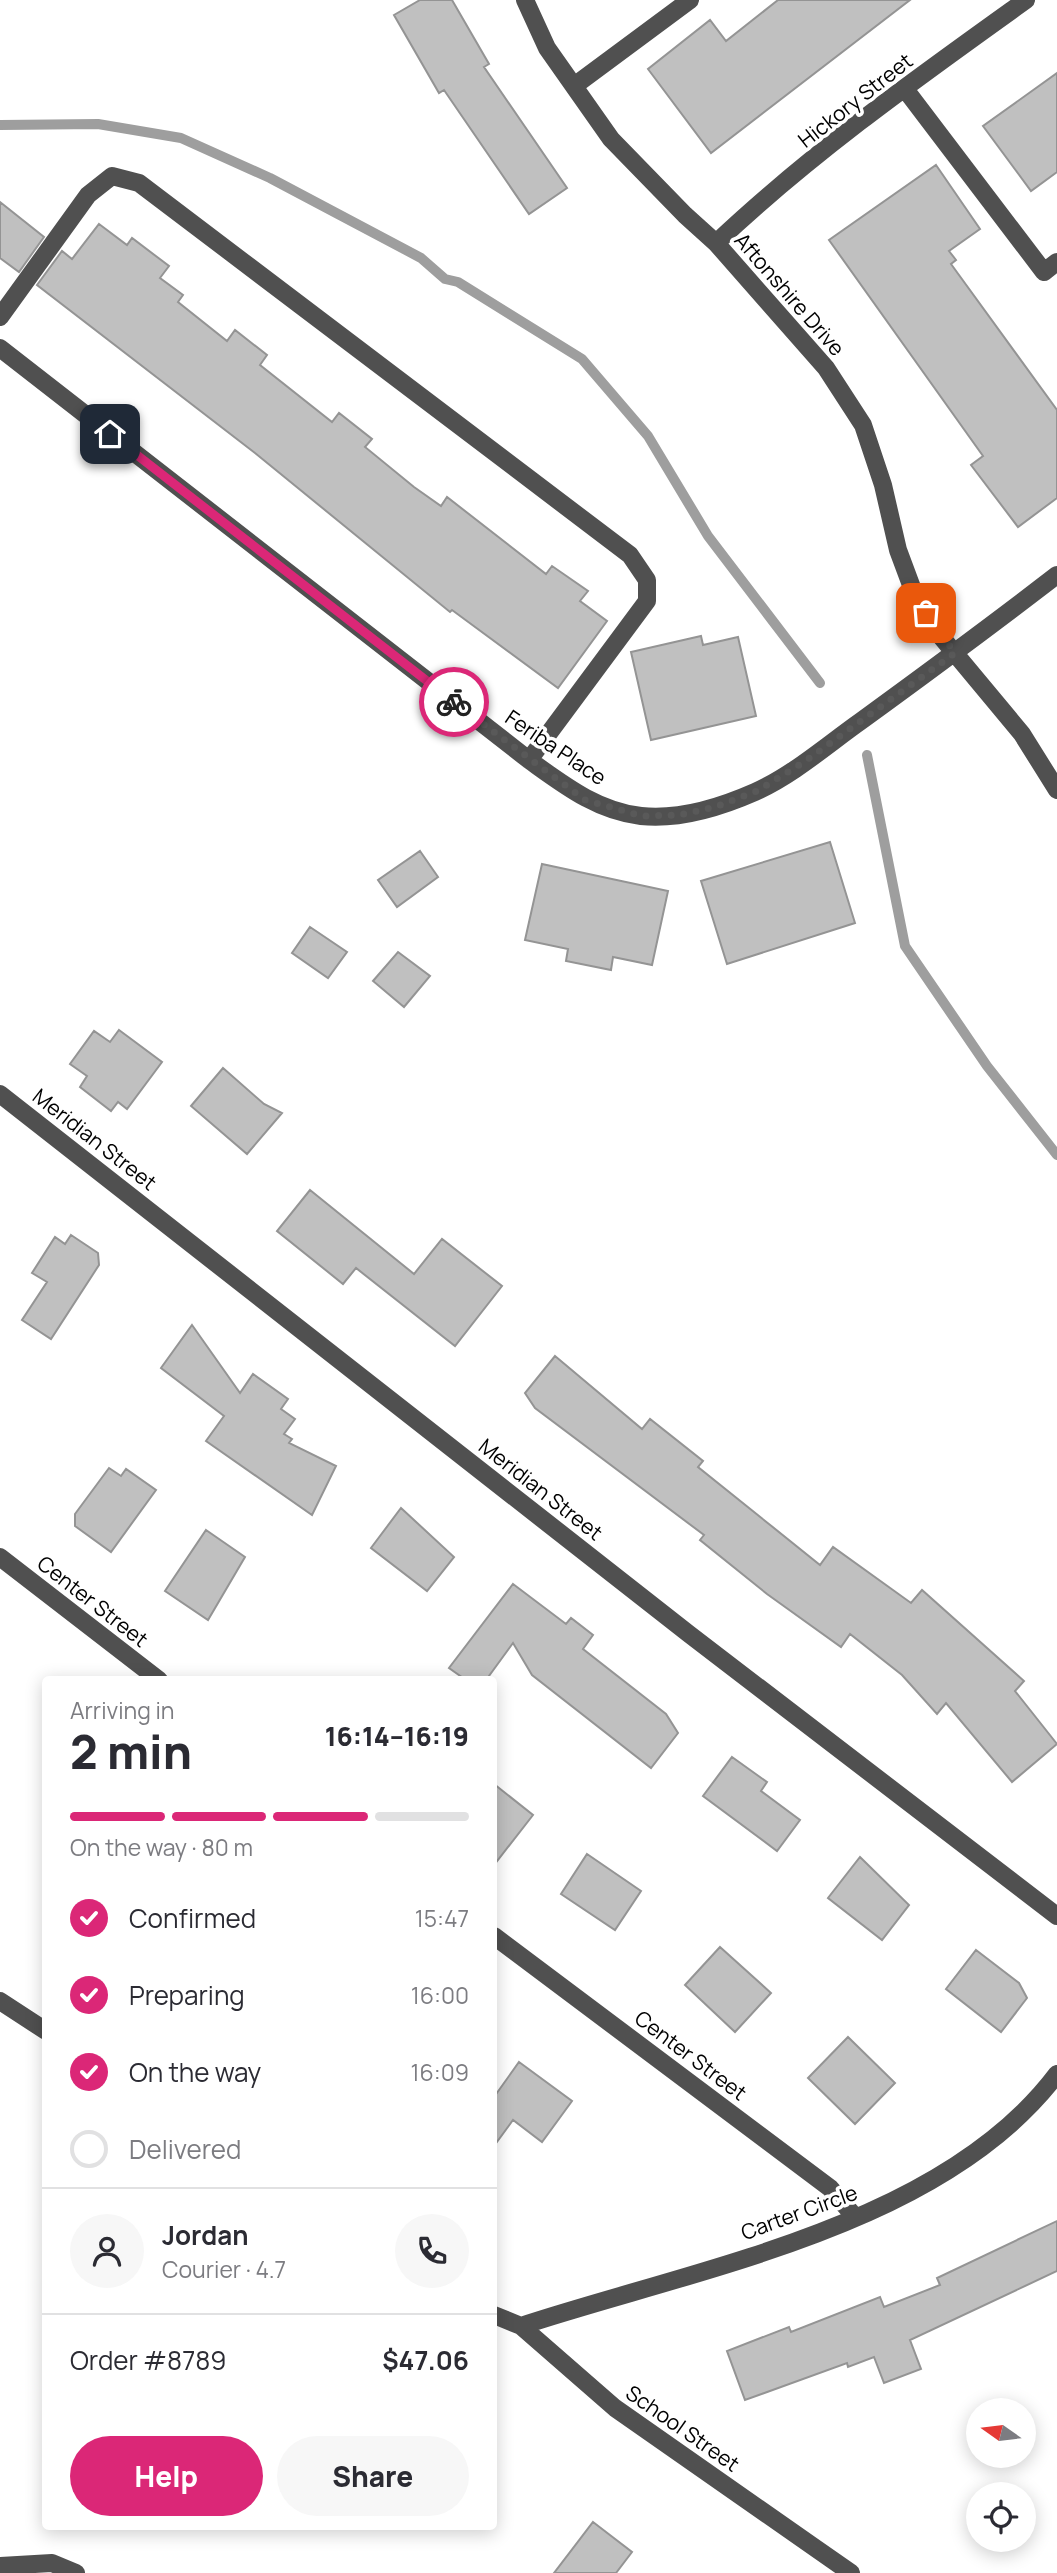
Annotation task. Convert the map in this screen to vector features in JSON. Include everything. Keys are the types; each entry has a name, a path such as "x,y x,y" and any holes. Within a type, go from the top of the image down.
{"street":[{"name":"Aftonshire Drive","path":"525,0 547,48 611,139 716,243 802,337 863,425 884,485 898,550 914,593 955,653 1022,734 1057,790"},
{"path":"574,86 690,0"},
{"name":"Hickory Street","path":"716,243 748,214 905,89 1026,0"},
{"path":"905,89 1044,272 1057,262"},
{"path":"0,317 88,195 112,176 139,183 630,555 647,580 647,601 528,760"},
{"name":"Feriba Place","path":"0,348 528,760 585,800 614,810 642,816 679,815 715,807 757,791 804,762 1057,575"},
{"name":"Meridian Street","path":"0,1094 689,1634 1057,1916"},
{"name":"Center Street","path":"0,1557 154,1676"},
{"name":"Center Street","path":"497,1938 830,2188 855,2217"},
{"path":"0,2001 42,2028"},
{"name":"Carter Circle","path":"521,2326 721,2264 855,2217 946,2171 1003,2131 1057,2074"},
{"name":"School Street","path":"497,2316 521,2326 615,2409 851,2573"},
{"path":"0,2566 52,2563 76,2573"}],"building":[{"path":"420,0 452,0 489,64 484,67 567,188 529,214 444,90 439,93 394,15"},
{"path":"778,0 910,0 711,153 648,69 710,20 726,41"},
{"path":"1057,73 1057,172 1031,191 983,126"},
{"path":"936,165 980,229 949,251 956,260 951,264 1057,410 1057,498 1018,527 971,465 983,456 829,240"},
{"path":"0,202 44,237 19,272 0,258"},
{"path":"99,224 127,245 132,238 169,266 160,278 183,295 178,302 227,341 235,330 267,355 260,365 332,422 339,413 372,439 365,447 414,487 441,506 447,497 546,574 552,566 588,591 580,601 607,621 558,688 452,610 450,612 255,453 37,285 62,251 72,259"},
{"path":"701,636 703,645 738,637 756,716 651,740 631,652"},
{"path":"830,842 855,923 727,964 701,881"},
{"path":"420,851 438,877 397,907 378,880"},
{"path":"542,864 668,891 652,965 613,957 611,970 566,961 568,949 525,940"},
{"path":"310,927 347,952 328,978 292,953"},
{"path":"398,952 430,976 404,1007 373,981"},
{"path":"119,1030 162,1062 127,1109 118,1102 111,1111 80,1087 87,1076 70,1064 94,1031 110,1042"},
{"path":"223,1068 264,1104 282,1113 247,1154 191,1106"},
{"path":"310,1190 414,1274 442,1239 502,1286 455,1346 356,1268 343,1284 277,1231"},
{"path":"71,1235 98,1253 99,1265 51,1339 22,1320 47,1282 32,1273 55,1237 65,1244"},
{"path":"192,1325 240,1393 253,1374 288,1399 281,1409 295,1419 284,1434 292,1439 289,1443 336,1466 312,1515 206,1441 224,1416 161,1368"},
{"path":"555,1356 642,1429 650,1419 703,1461 698,1467 820,1565 833,1547 911,1603 922,1590 1024,1681 1015,1691 1057,1744 1012,1782 946,1703 937,1714 902,1675 850,1634 841,1647 767,1594 700,1540 704,1535 535,1408 525,1393"},
{"path":"109,1468 121,1476 126,1469 156,1490 111,1552 75,1526 75,1514"},
{"path":"401,1508 454,1557 427,1591 371,1548"},
{"path":"206,1530 245,1557 208,1620 165,1591"},
{"path":"513,1584 566,1624 571,1618 593,1635 583,1649 666,1714 678,1733 651,1768 532,1675 513,1643 489,1676 460,1676 449,1668"},
{"path":"732,1757 767,1782 761,1791 800,1820 777,1851 703,1796"},
{"path":"497,1786 533,1815 497,1861"},
{"path":"587,1854 641,1891 615,1930 561,1894"},
{"path":"860,1857 909,1905 882,1940 828,1898"},
{"path":"720,1947 771,1993 735,2032 685,1985"},
{"path":"976,1950 1019,1983 1027,1998 1001,2032 946,1989"},
{"path":"848,2037 895,2083 855,2124 808,2078"},
{"path":"519,2062 572,2101 542,2142 513,2120 497,2142 497,2093"},
{"path":"1057,2221 1057,2271 910,2340 921,2369 884,2383 874,2357 848,2367 847,2363 745,2400 727,2351 789,2327 791,2332 880,2297 884,2307 940,2285 937,2278"},
{"path":"593,2522 632,2552 616,2573 554,2573"}],"waterway":[{"path":"0,125 98,124 181,138 270,178 421,258 445,279 458,282 582,359 648,436 708,536 820,683"},
{"path":"867,755 905,946 987,1066 1057,1155"}],"way so far":[{"path":"454,702 528,760 585,800 642,816 679,815 715,807 757,791 804,762 955,653 926,613"}],"route":[{"path":"110,434 454,702"}]}
